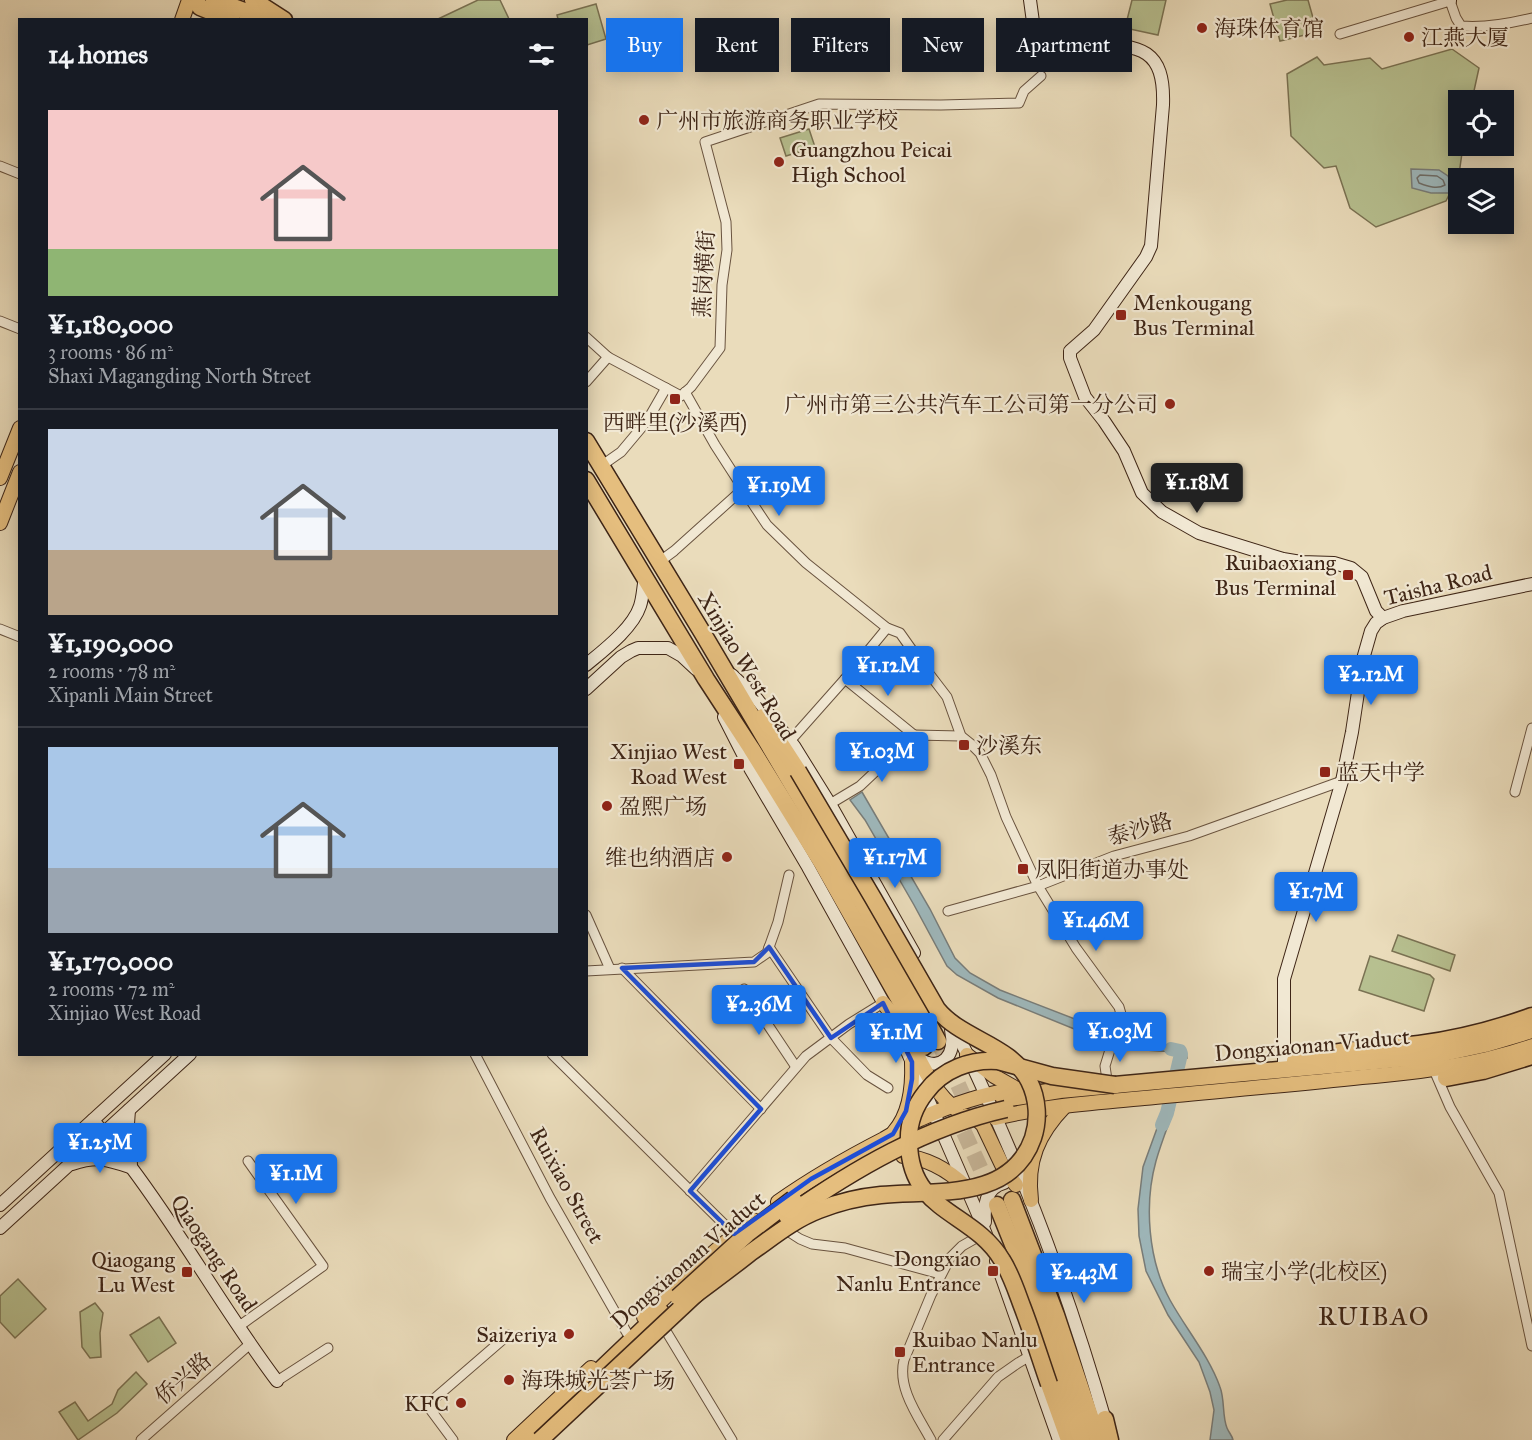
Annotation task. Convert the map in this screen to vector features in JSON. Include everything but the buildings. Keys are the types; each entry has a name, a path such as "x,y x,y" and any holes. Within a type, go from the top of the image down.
{"highway":[{"path":"253,0 281,18"},
{"path":"200,4 228,18"},
{"path":"200,4 260,18"},
{"name":"Xinjiao West Road","path":"588,444 864,906 923,1052"},
{"name":"Xinjiao West Road","path":"588,483 706,679 822,863 892,986 923,1052"},
{"path":"688,1300 784,1228 819,1210 853,1199 873,1196 960,1191 1005,1175 1020,1161 1030,1145 1037,1115 1032,1087 1023,1072 1005,1054 950,1023 937,1009 798,771 759,711 721,665"},
{"path":"1284,1064 1325,1054 1451,1039 1532,1016"},
{"name":"Dongxiaonan Viaduct","path":"527,1440 699,1276 747,1234 795,1198 917,1128 964,1109 1029,1094 1111,1083 1430,1056 1485,1044 1532,1030"},
{"name":"Dongxiaonan Viaduct","path":"540,1440 688,1300 777,1223 847,1177 939,1129 971,1118 1042,1102 1437,1064 1488,1053 1532,1040"},
{"path":"1440,1074 1483,1071 1532,1056"},
{"path":"1069,1440 1020,1300 1002,1260 996,1250 980,1234 930,1197 918,1180 909,1151 910,1128 919,1101 932,1085 949,1071 970,1063 998,1061 1052,1076 1111,1083"},
{"path":"1008,1197 1045,1326 1082,1440"},
{"path":"1008,1197 1056,1315 1098,1440"},
{"path":"1105,1419 1110,1440"}],"main road":[{"path":"1030,0 1036,44 1134,47 1152,59 1158,67 1163,82 1151,246 1146,257 1094,330 1070,351 1070,358 1085,397 1124,451 1142,493 1162,512 1199,533 1284,559 1334,563 1351,568 1362,577 1377,614 1383,618"},
{"path":"184,18 200,4"},
{"path":"0,478 18,433"},
{"path":"0,523 4,500 18,476"},
{"path":"588,663 627,628 640,606 645,578"},
{"name":"Taisha Road","path":"1284,1064 1284,979 1342,781 1363,659 1371,631 1383,618 1403,610 1532,584"},
{"path":"588,687 621,657 638,648 668,648 682,656 706,679 750,770 808,867 883,1003 923,1052 938,1090 946,1102 955,1109 970,1115 996,1118"},
{"path":"721,665 757,699 790,741 830,804 948,1017 986,1095 1031,1200 1083,1347 1105,1419"},
{"path":"923,1052 925,1063 937,1063 949,1056 953,1046 953,1036 948,1017"},
{"path":"514,1440 734,1234 811,1179 853,1154 951,1106 986,1095 1017,1089 1111,1083 1433,1050 1502,1034 1532,1023"},
{"path":"552,1440 726,1274 781,1227 841,1188 944,1136 996,1118 1065,1106 1440,1074 1532,1046"},
{"path":"923,1052 934,1113 985,1233 1059,1440"},
{"path":"893,1134 902,1121 912,1079 923,1052"},
{"path":"967,1055 994,1077 1017,1089"},
{"path":"0,1205 163,1056"},
{"path":"0,1228 188,1056"},
{"path":"1031,1200 1029,1176 1035,1152 1048,1125 1065,1106"},
{"path":"68,1165 98,1158 131,1168 127,1137 129,1110"},
{"path":"934,1113 976,1118 981,1123 1004,1169 1008,1197"},
{"name":"Qiaogang Road","path":"93,1120 131,1168 277,1381"},
{"path":"893,1134 902,1144 901,1156"},
{"path":"901,1156 915,1157 950,1172 966,1187"},
{"path":"985,1233 985,1204 990,1192 994,1187 1002,1184 1008,1197"},
{"path":"1008,1197 1031,1200"}],"street":[{"path":"1341,34 1450,0 1461,26 1481,27 1532,18"},
{"name":"燕岗横街","path":"683,394 691,387 720,348 722,285 727,250 726,222 705,142 819,104 1019,103 1024,90 1041,76"},
{"path":"0,166 18,173"},
{"path":"0,321 18,328"},
{"path":"588,339 608,357 666,388 683,394 767,525 806,563 887,628 900,633 947,697 961,736 980,753 991,775 1006,817 1038,886 1076,948 1119,1007 1121,1014 1119,1023 1105,1066 1111,1083"},
{"path":"588,380 608,357"},
{"path":"602,466 621,452 647,421 666,388"},
{"path":"659,562 743,489"},
{"path":"790,741 887,628"},
{"path":"0,629 18,636"},
{"path":"845,679 914,735 961,736"},
{"path":"1515,792 1532,728"},
{"path":"830,804 860,786 914,735"},
{"name":"泰沙路","path":"948,911 1038,886 1114,856 1189,836 1342,781"},
{"path":"588,970 754,962 767,953 770,946 789,875"},
{"path":"588,920 610,969"},
{"path":"770,946 831,1038 867,1075 888,1088"},
{"path":"622,968 761,1108"},
{"path":"744,989 796,1067"},
{"path":"690,1191 806,1056 849,1024 883,1003"},
{"name":"Ruixiao Street","path":"476,1056 550,1198 627,1333"},
{"path":"554,1056 734,1234"},
{"path":"1440,1074 1450,1107 1499,1193 1532,1346"},
{"path":"238,1327 323,1266 248,1161"},
{"path":"781,1227 812,1244 845,1248 940,1274"},
{"path":"931,1440 908,1395 901,1371 940,1274 950,1258 962,1246 985,1233"},
{"path":"666,1331 732,1440"},
{"path":"453,1440 427,1405 508,1335"},
{"name":"侨兴路","path":"141,1440 250,1344"},
{"path":"277,1381 328,1348"},
{"path":"943,1440 998,1377 1030,1356"}],"highlighted area":[{"path":"769,947 831,1038 883,1003 912,1062 912,1079 906,1111 893,1134 811,1179 734,1234 690,1191 761,1109 622,968 754,962"}],"green space":[{"path":"478,0 500,0 509,18 440,18"},
{"path":"1132,0 1166,0 1158,35 1132,29 1132,18 1128,18"},
{"path":"1287,0 1308,0 1317,32 1280,41 1270,4"},
{"path":"596,4 606,39 588,45 588,18 558,18 557,15"},
{"path":"1452,49 1479,68 1474,90 1448,90 1448,156 1462,156 1460,168 1448,168 1446,201 1376,227 1350,208 1336,166 1324,168 1291,136 1287,74 1317,57 1324,65 1370,58 1382,69"},
{"path":"809,129 815,147 786,156 780,138"},
{"path":"1398,935 1455,955 1450,971 1392,951"},
{"path":"1370,956 1430,975 1434,979 1424,1011 1359,990"},
{"path":"18,1279 46,1309 15,1338 0,1322 0,1296"},
{"path":"95,1303 103,1313 100,1333 101,1357 90,1358 82,1347 80,1312"},
{"path":"159,1317 176,1343 148,1362 130,1335"},
{"path":"136,1372 147,1384 117,1413 78,1440 59,1412 75,1402 88,1421 112,1404 118,1390"}],"water":[{"path":"1411,169 1439,170 1448,176 1448,193 1431,193 1412,188"},
{"path":"862,792 930,909 955,958 970,973 1000,990 1111,1033 1154,1044 1181,1047 1186,1051 1187,1058 1176,1059 1175,1052 1145,1050 1094,1037 998,998 957,975 947,966 865,820 850,800"},
{"path":"1164,1109 1174,1109 1152,1178 1149,1213 1153,1250 1170,1300 1204,1353 1222,1392 1225,1423 1233,1440 1210,1440 1214,1410 1199,1362 1168,1315 1146,1271 1139,1236 1138,1209 1143,1167"}],"waterway":[{"path":"1162,1125 1181,1054 1180,1051 1171,1049"}],"tunnel":[{"path":"938,1041 978,1128"},
{"path":"954,1110 993,1196"}],"place":[{"name":"海珠体育馆","path":"1202,28"},
{"name":"江燕大厦","path":"1409,37"},
{"name":"广州市旅游商务职业学校","path":"644,120"},
{"name":"Guangzhou Peicai High School","path":"779,162"},
{"name":"Menkougang Bus Terminal","path":"1121,315"},
{"name":"西畔里(沙溪西)","path":"675,399"},
{"name":"广州市第三公共汽车工公司第一分公司","path":"1170,404"},
{"name":"Ruibaoxiang Bus Terminal","path":"1348,575"},
{"name":"沙溪东","path":"964,745"},
{"name":"Xinjiao West Road West","path":"739,764"},
{"name":"蓝天中学","path":"1325,772"},
{"name":"盈熙广场","path":"607,806"},
{"name":"维也纳酒店","path":"727,857"},
{"name":"凤阳街道办事处","path":"1023,869"},
{"name":"Dongxiao Nanlu Entrance","path":"993,1271"},
{"name":"瑞宝小学(北校区)","path":"1209,1271"},
{"name":"Qiaogang Lu West","path":"187,1272"},
{"name":"Saizeriya","path":"569,1334"},
{"name":"Ruibao Nanlu Entrance","path":"900,1352"},
{"name":"海珠城光荟广场","path":"509,1380"},
{"name":"KFC","path":"461,1403"}],"district":[{"name":"RUIBAO","path":"1374,1316"}]}
